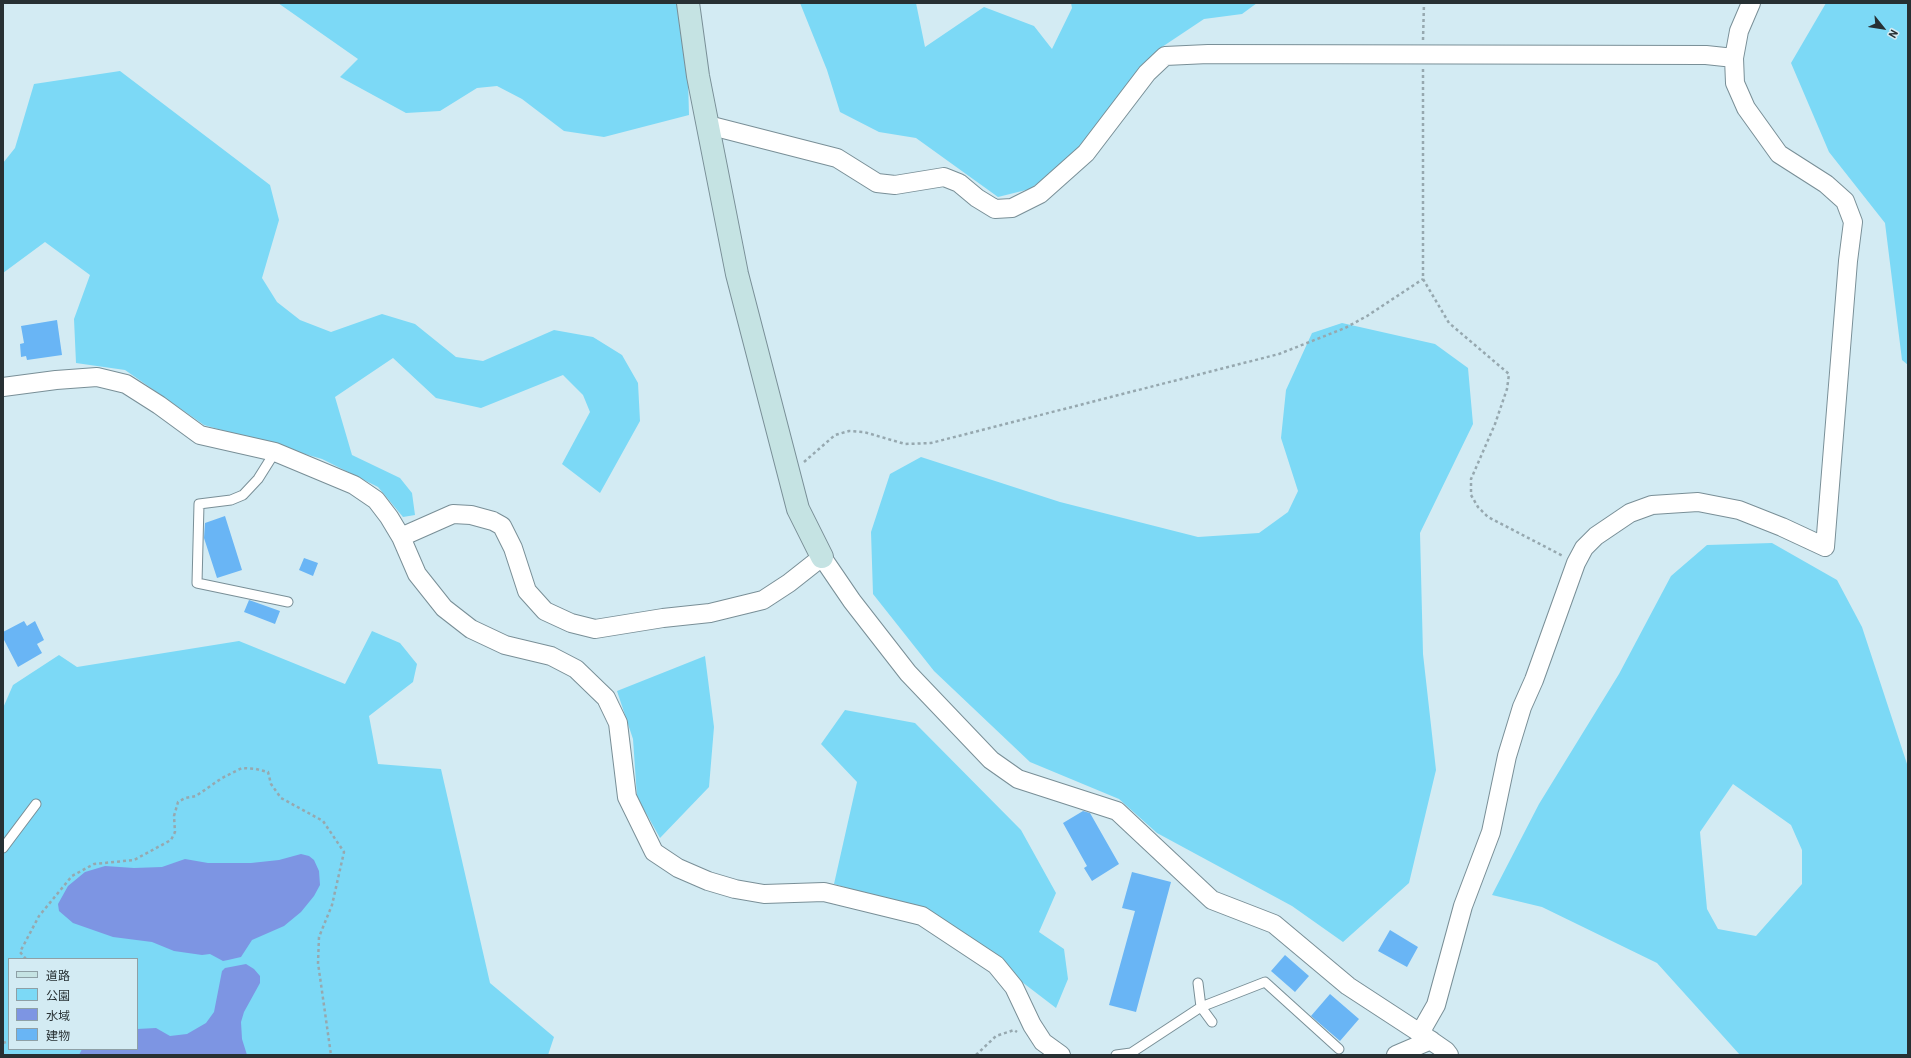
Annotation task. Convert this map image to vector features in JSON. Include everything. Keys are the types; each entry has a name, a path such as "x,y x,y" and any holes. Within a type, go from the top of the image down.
{"street":[{"path":"688,3 698,76 737,274 798,509 822,556 852,601 908,673 991,760 1018,779 1117,811 1212,900 1274,924 1348,986 1426,1037 1446,1051 1449,1055"},
{"path":"1396,1055 1426,1037 1463,906 1491,832 1507,756 1515,728 1576,563 1584,548 1596,536 1630,513 1652,505 1698,502 1739,510 1782,527 1825,547 1848,261 1853,222 1845,201 1826,184 1779,154 1746,108 1735,84 1734,58 1739,31 1752,3"},
{"path":"708,125 837,158 877,183 895,185 944,177 959,182 977,198 995,209 1012,208 1040,194 1086,153 1147,73 1165,56 1208,54 1706,55 1734,58"},
{"path":"3,387 56,380 97,377 126,384 159,405 200,435 275,452 354,484 376,500 401,537 417,574 444,608 471,629 505,645 551,656 576,669 606,698 618,723 627,797 654,852 678,868 708,881 735,889 764,894 824,892 922,916 996,965 1014,987 1032,1025 1043,1042 1061,1055"},
{"path":"401,537 453,514 471,515 493,521 502,526 513,548 527,591 545,611 571,623 595,629 663,618 710,613 763,600 822,556"}],"lane":[{"path":"275,452 258,479 243,495 231,500 199,504 197,583 288,602"},
{"path":"3,848 36,804"},
{"path":"1116,1055 1131,1053 1201,1007 1265,982 1339,1049"},
{"path":"1198,983 1201,1007 1212,1022"}],"path":[{"path":"1424,3 1423,279 1449,323 1509,374 1507,389 1495,424 1471,478 1472,495 1478,507 1488,517 1576,563"},
{"path":"789,475 835,436 849,431 864,432 905,444 931,443 1279,354 1345,328 1367,316 1423,279"},
{"path":"25,958 20,952 39,916 72,876 94,864 134,860 171,840 175,832 174,816 178,802 185,798 196,796 222,778 242,768 268,772 271,784 281,798 323,821 344,852 332,905 319,937 318,963 331,1055"},
{"path":"976,1055 996,1036 1014,1030 1043,1042"}],"green space":[{"path":"278,3 678,3 687,43 689,115 604,137 564,131 522,99 497,86 477,88 440,111 406,113 340,77 358,59"},
{"path":"800,3 916,3 925,47 984,7 1034,26 1052,49 1072,8 1071,3 1257,3 1242,14 1204,19 1162,47 1112,104 1076,155 1030,189 998,197 916,138 879,132 840,112 827,70"},
{"path":"1826,3 1908,3 1908,365 1902,360 1885,223 1829,152 1791,63"},
{"path":"120,71 270,185 279,220 262,278 277,302 300,320 331,332 382,314 415,324 456,357 483,361 554,330 593,337 622,355 638,383 640,421 600,493 562,464 590,412 583,395 563,375 481,408 436,398 393,358 335,397 352,455 400,478 412,493 415,515 403,517 378,487 322,459 204,425 125,370 76,363 74,319 90,275 45,242 3,273 3,163 15,148 34,84"},
{"path":"1342,323 1435,344 1468,368 1473,424 1420,533 1423,654 1436,770 1409,883 1343,942 1292,906 1157,833 1119,799 1030,762 934,671 873,594 871,532 890,474 921,457 1060,502 1198,537 1259,533 1288,512 1298,491 1281,438 1286,390 1312,333"},
{"path":"1772,543 1837,580 1862,627 1908,767 1908,1055 1740,1055 1657,963 1542,907 1492,895 1539,804 1619,674 1671,576 1707,545","holes":["1733,784 1791,825 1802,850 1802,884 1756,936 1718,929 1707,909 1700,832"]},
{"path":"372,631 400,643 417,664 413,682 369,716 378,764 441,769 490,983 554,1037 548,1055 3,1055 3,708 13,685 59,655 77,667 239,641 345,684"},
{"path":"705,656 714,727 709,787 660,838 637,797 633,739 617,691"},
{"path":"845,710 915,723 1021,830 1056,893 1039,932 1064,949 1068,979 1056,1008 1022,982 1001,957 928,911 834,884 857,782 821,744"}],"water":[{"path":"301,854 309,856 314,860 319,871 320,885 314,896 301,912 284,926 252,940 241,957 223,961 210,954 202,955 174,951 152,942 113,937 73,923 59,911 58,904 68,886 85,872 105,866 134,868 162,867 185,859 208,863 251,863 279,860"},
{"path":"246,964 254,969 260,976 260,983 244,1012 241,1022 242,1039 247,1055 79,1055 82,1050 138,1050 138,1029 156,1028 170,1036 187,1034 206,1023 214,1012 222,971 225,968"}],"building":[{"path":"57,320 62,355 27,360 26,356 21,357 20,344 24,343 21,326"},
{"path":"225,516 242,570 217,578 204,538 205,523"},
{"path":"304,558 318,563 313,576 299,570"},
{"path":"249,600 280,611 275,624 244,612"},
{"path":"24,621 27,626 35,621 44,640 37,644 42,653 18,667 3,638 3,632"},
{"path":"1083,811 1090,813 1119,864 1092,881 1084,868 1087,866 1063,823"},
{"path":"1132,872 1171,882 1136,1012 1109,1005 1135,911 1122,908"},
{"path":"1390,930 1418,947 1407,967 1378,951"},
{"path":"1285,955 1309,976 1295,992 1271,971"},
{"path":"1330,994 1359,1019 1340,1041 1311,1016"}]}
